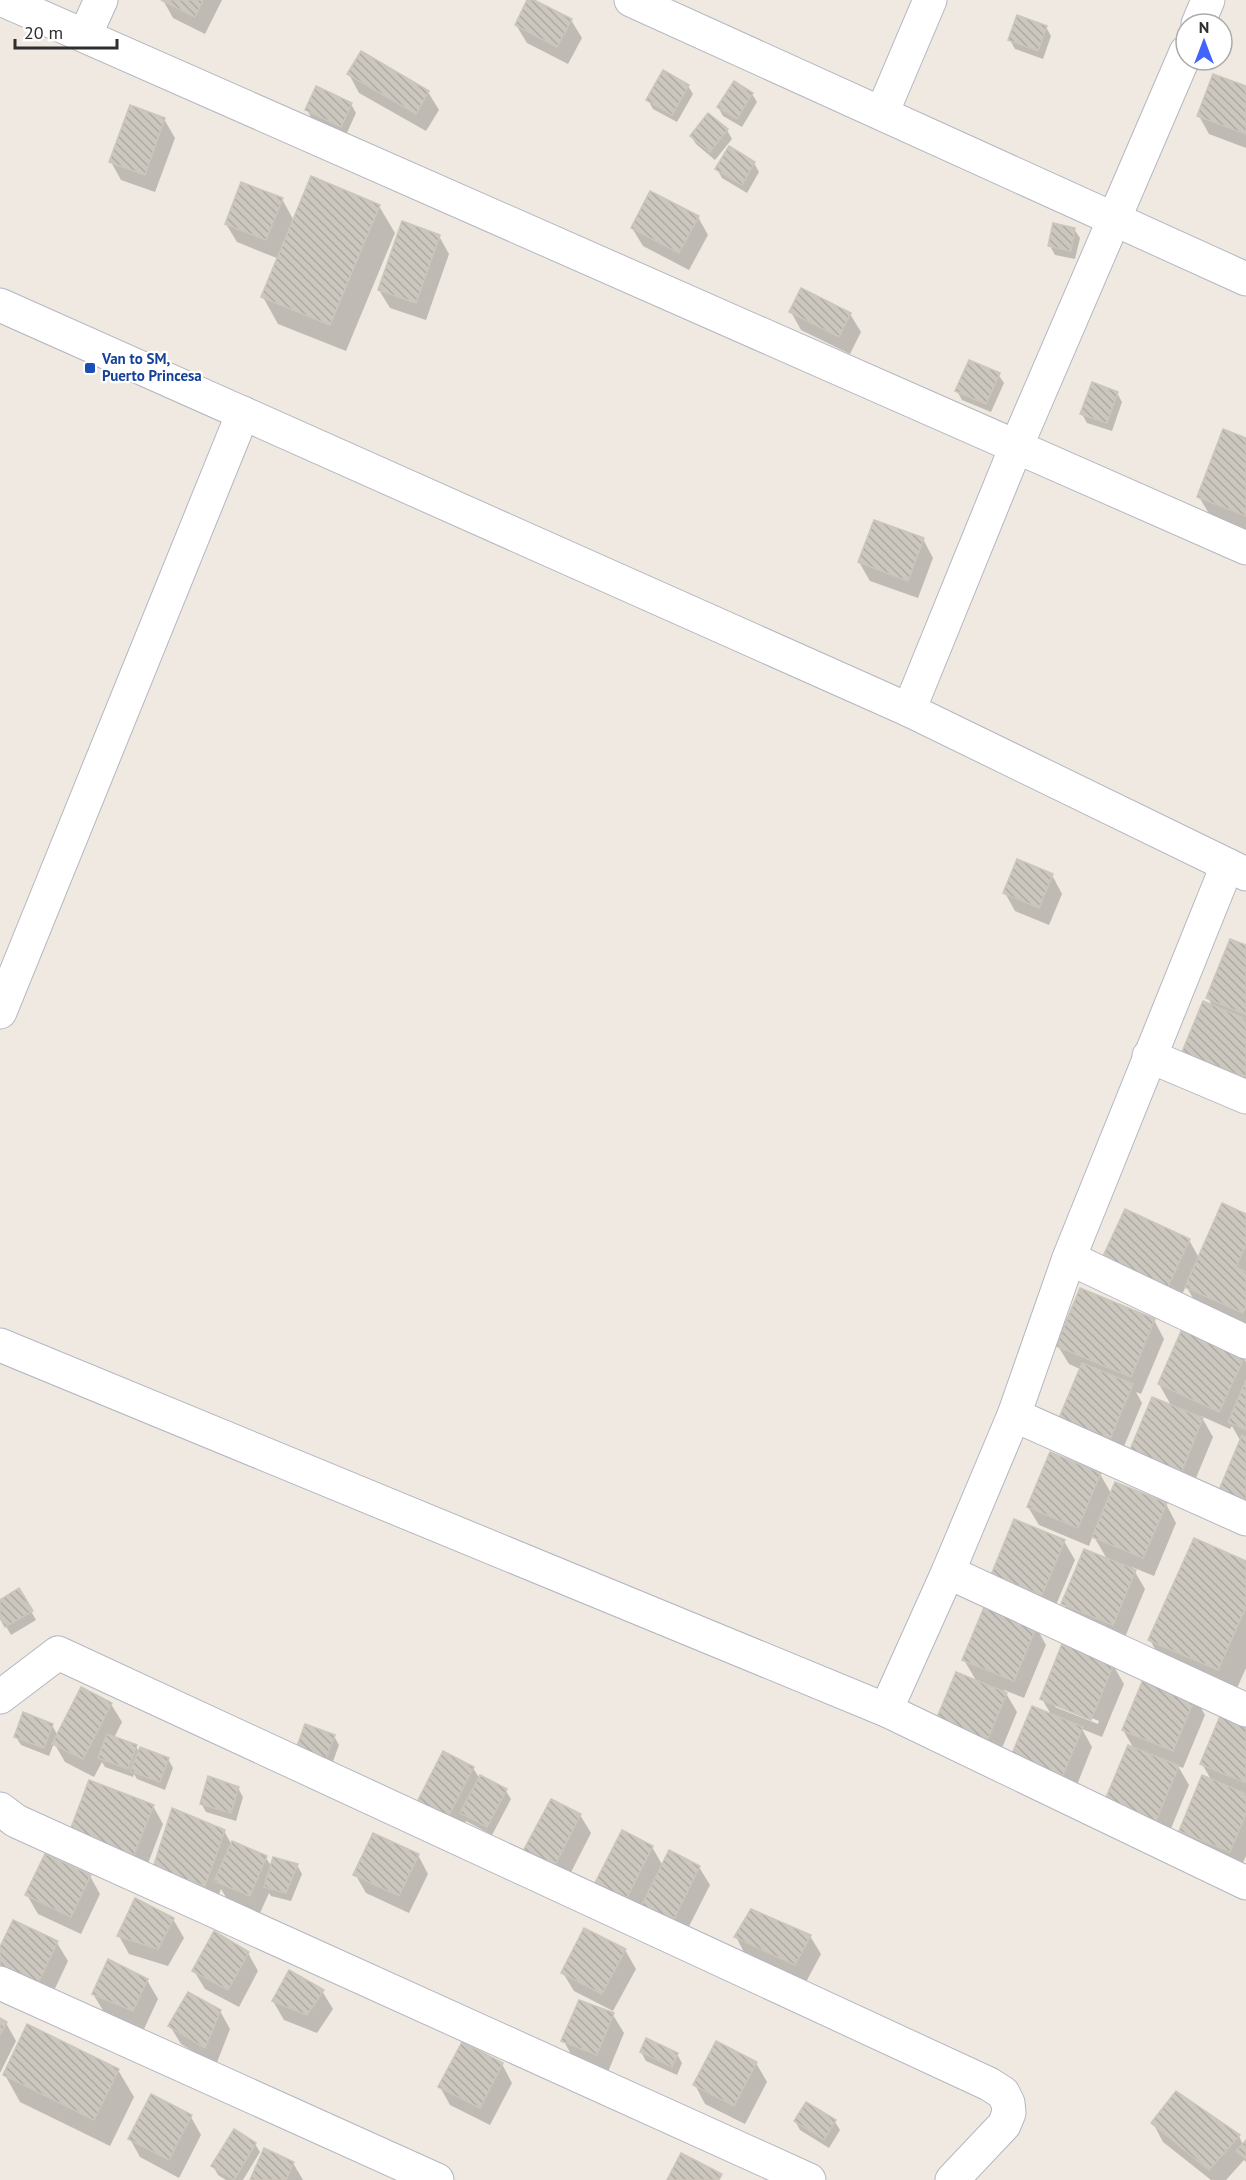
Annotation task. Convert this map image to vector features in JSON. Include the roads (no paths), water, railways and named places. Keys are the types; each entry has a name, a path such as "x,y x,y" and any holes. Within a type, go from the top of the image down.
{"street":[{"path":"3,0 1246,548"},
{"path":"85,35 101,0"},
{"path":"882,114 930,0"},
{"path":"642,2 1246,279"},
{"path":"909,710 1016,447 1177,72"},
{"path":"0,305 909,710 1237,870 1149,1056 1069,1258 1014,1415 948,1572 886,1710"},
{"path":"0,1012 243,413"},
{"path":"1149,1056 1246,1097"},
{"path":"1069,1258 1246,1342"},
{"path":"0,1345 886,1710 1246,1883"},
{"path":"1014,1415 1246,1519"},
{"path":"948,1572 1246,1710"},
{"path":"0,1697 58,1653 989,2084 1003,2093 1008,2103 1004,2125 952,2180"},
{"path":"0,1809 27,1826 809,2180"},
{"path":"0,1983 436,2180"}],"place":[{"name":"Van to SM, Puerto Princesa","path":"90,368"}]}
